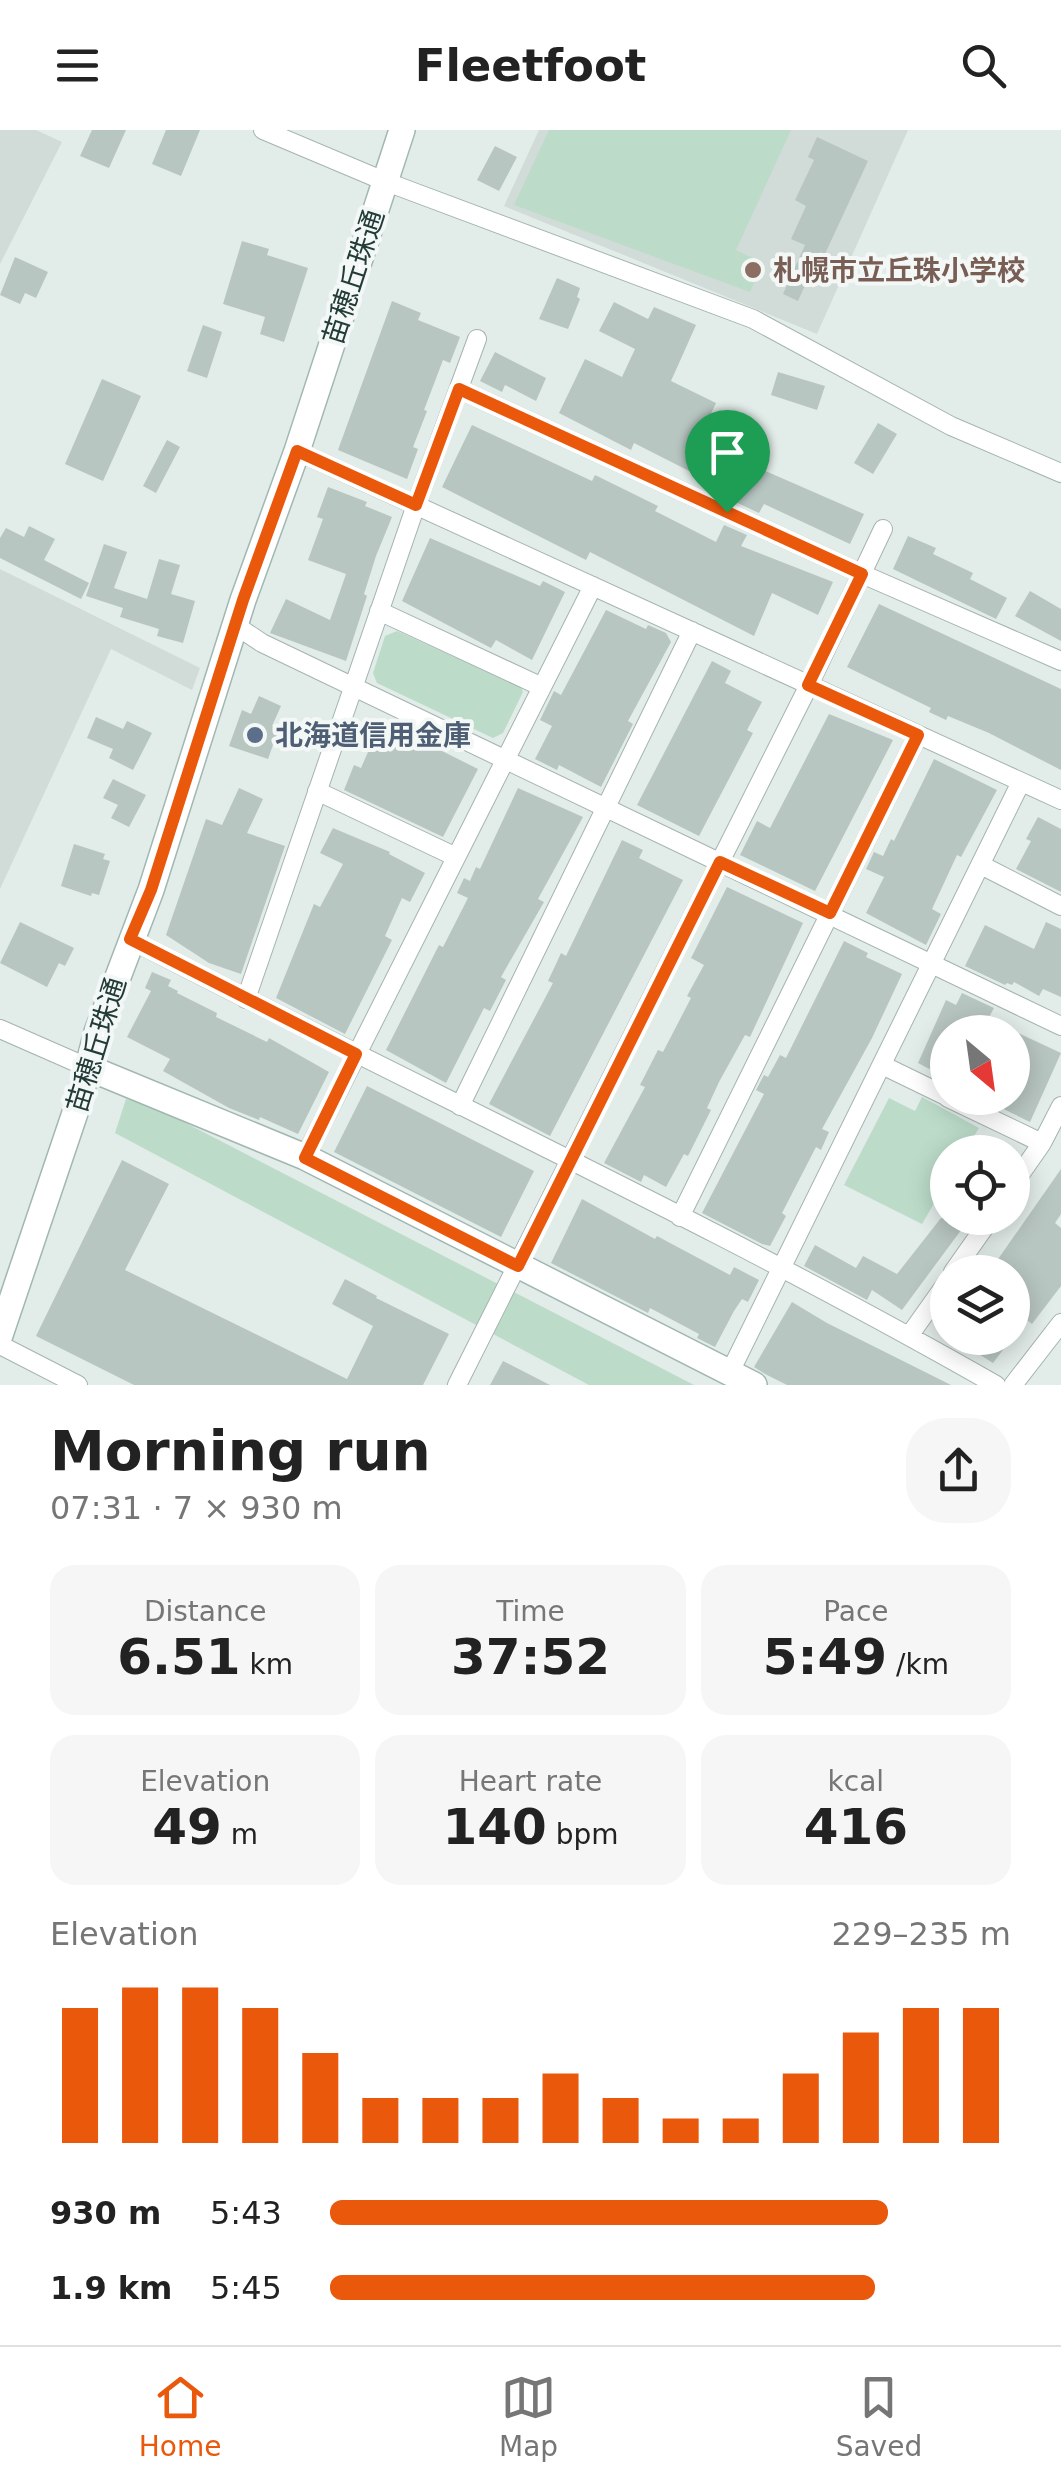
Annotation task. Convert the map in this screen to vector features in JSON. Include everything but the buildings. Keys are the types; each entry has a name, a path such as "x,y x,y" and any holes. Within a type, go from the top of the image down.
{"street":[{"path":"263,130 384,181 754,319 951,426 1061,472"},
{"name":"苗穂丘珠通","path":"0,1335 402,130"},
{"path":"246,999 477,339"},
{"path":"459,389 1061,661"},
{"path":"297,451 1061,800"},
{"path":"457,1385 883,529"},
{"path":"305,1158 593,586"},
{"path":"379,611 542,687"},
{"path":"234,626 605,809 1061,1026"},
{"path":"460,1106 692,631"},
{"path":"680,1217 918,735"},
{"path":"730,1372 1022,782"},
{"path":"317,791 456,857"},
{"path":"981,866 1061,906"},
{"path":"130,939 570,1160 910,1336 996,1385"},
{"path":"0,1029 305,1158 754,1385"},
{"path":"882,1065 930,1088"},
{"path":"1030,1160 1061,1106"},
{"path":"985,1115 1042,1143"},
{"path":"910,1336 930,1307"},
{"path":"1013,1385 1061,1324"},
{"path":"0,1345 78,1385"}],"shaded area":[{"path":"0,130 36,130 62,142 0,264"},
{"name":"札幌市立丘珠小学校","path":"539,130 908,130 817,334 504,206"},
{"path":"0,569 200,668 192,690 111,649 0,889"}],"green space":[{"path":"549,130 791,130 736,250 763,263 750,292 514,205"},
{"path":"397,631 521,687 523,692 503,733 493,738 377,683 373,673 385,636"},
{"path":"922,1097 930,1101 930,1115 955,1115 979,1128 975,1135 930,1135 930,1210 922,1224 844,1185 889,1098 915,1111"},
{"path":"126,1099 147,1103 694,1385 589,1385 115,1133"}],"place":[{"name":"札幌市立丘珠小学校","path":"753,270"},
{"name":"北海道信用金庫","path":"255,735"}],"route":[{"path":"459,389 727,512 862,574 808,685 918,735 830,913 720,862 518,1266 305,1158 356,1054 130,939 151,890 243,600 297,451 416,505 459,389"}]}
